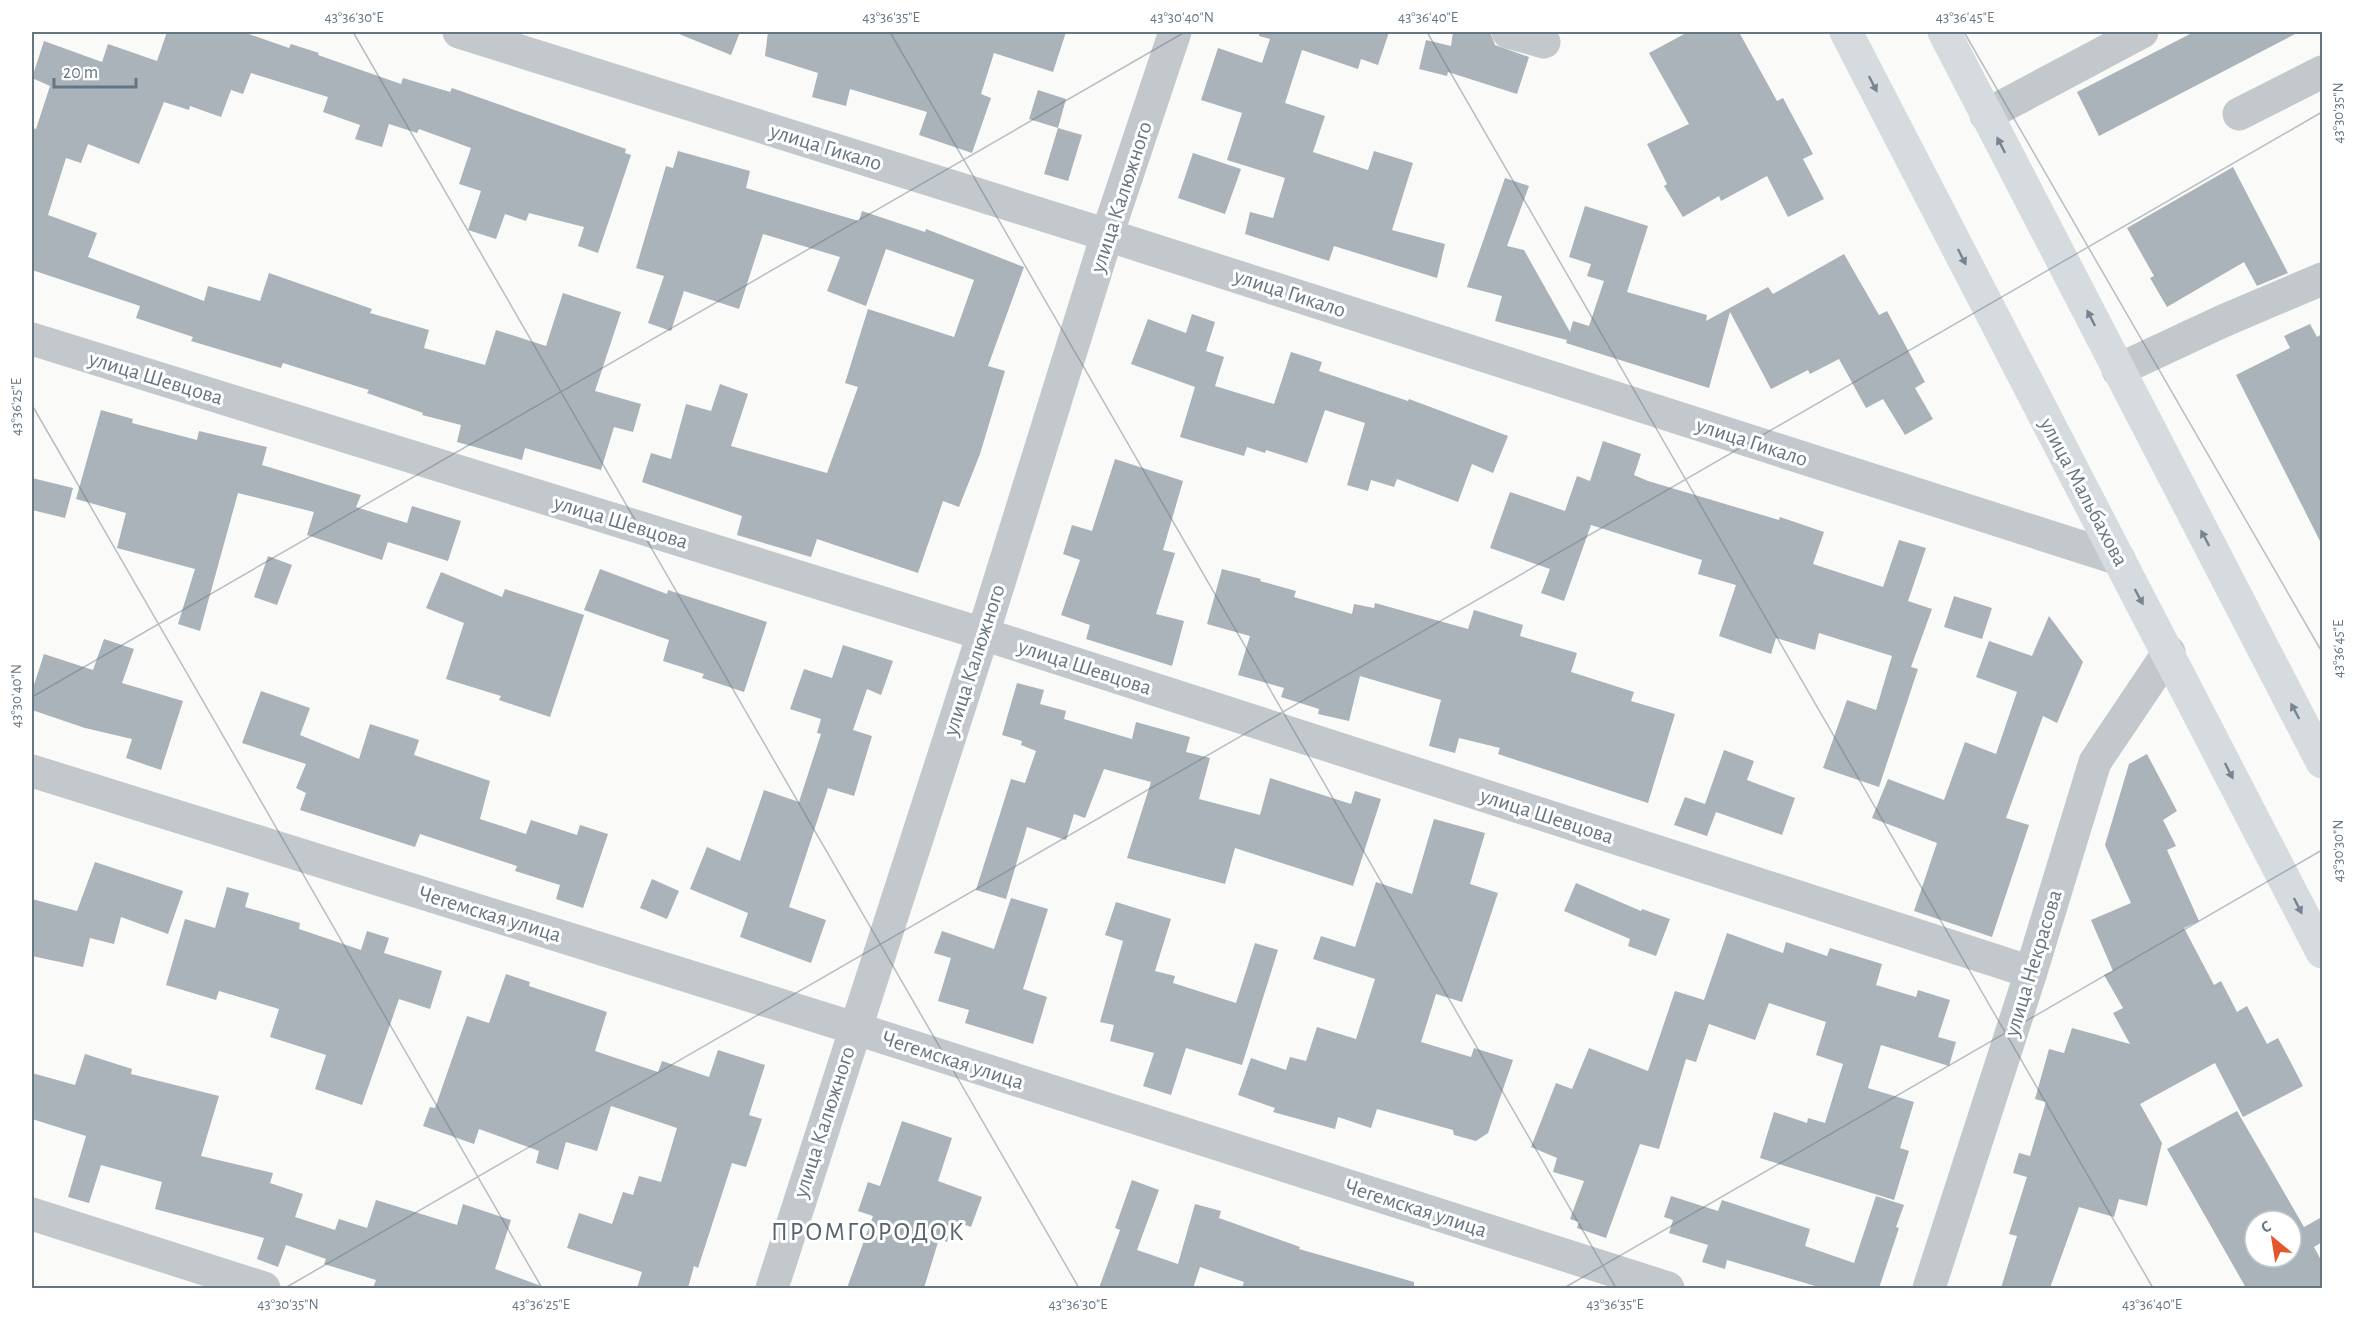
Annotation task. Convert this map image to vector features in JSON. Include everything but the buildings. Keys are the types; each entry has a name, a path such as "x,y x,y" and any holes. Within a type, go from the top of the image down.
{"main road":[{"name":"улица Мальбахова","path":"1846,32 2169,652 2322,952"},
{"path":"1944,32 2322,762"}],"street":[{"name":"улица Гикало","path":"459,32 1107,235 2119,559"},
{"name":"улица Калюжного","path":"772,1288 983,634 1107,235 1175,32"},
{"path":"1509,32 1544,42"},
{"path":"1986,115 2129,34"},
{"path":"2239,114 2322,72"},
{"path":"2118,370 2223,321 2322,279"},
{"name":"улица Шевцова","path":"32,339 983,634 2031,972"},
{"name":"улица Некрасова","path":"1929,1288 2031,972 2095,762 2169,652"},
{"name":"Чегемская улица","path":"32,771 854,1028 1668,1288"},
{"path":"32,1214 264,1288"}],"district":[{"name":"ПРОМГОРОДОК","path":"868,1232"}]}
